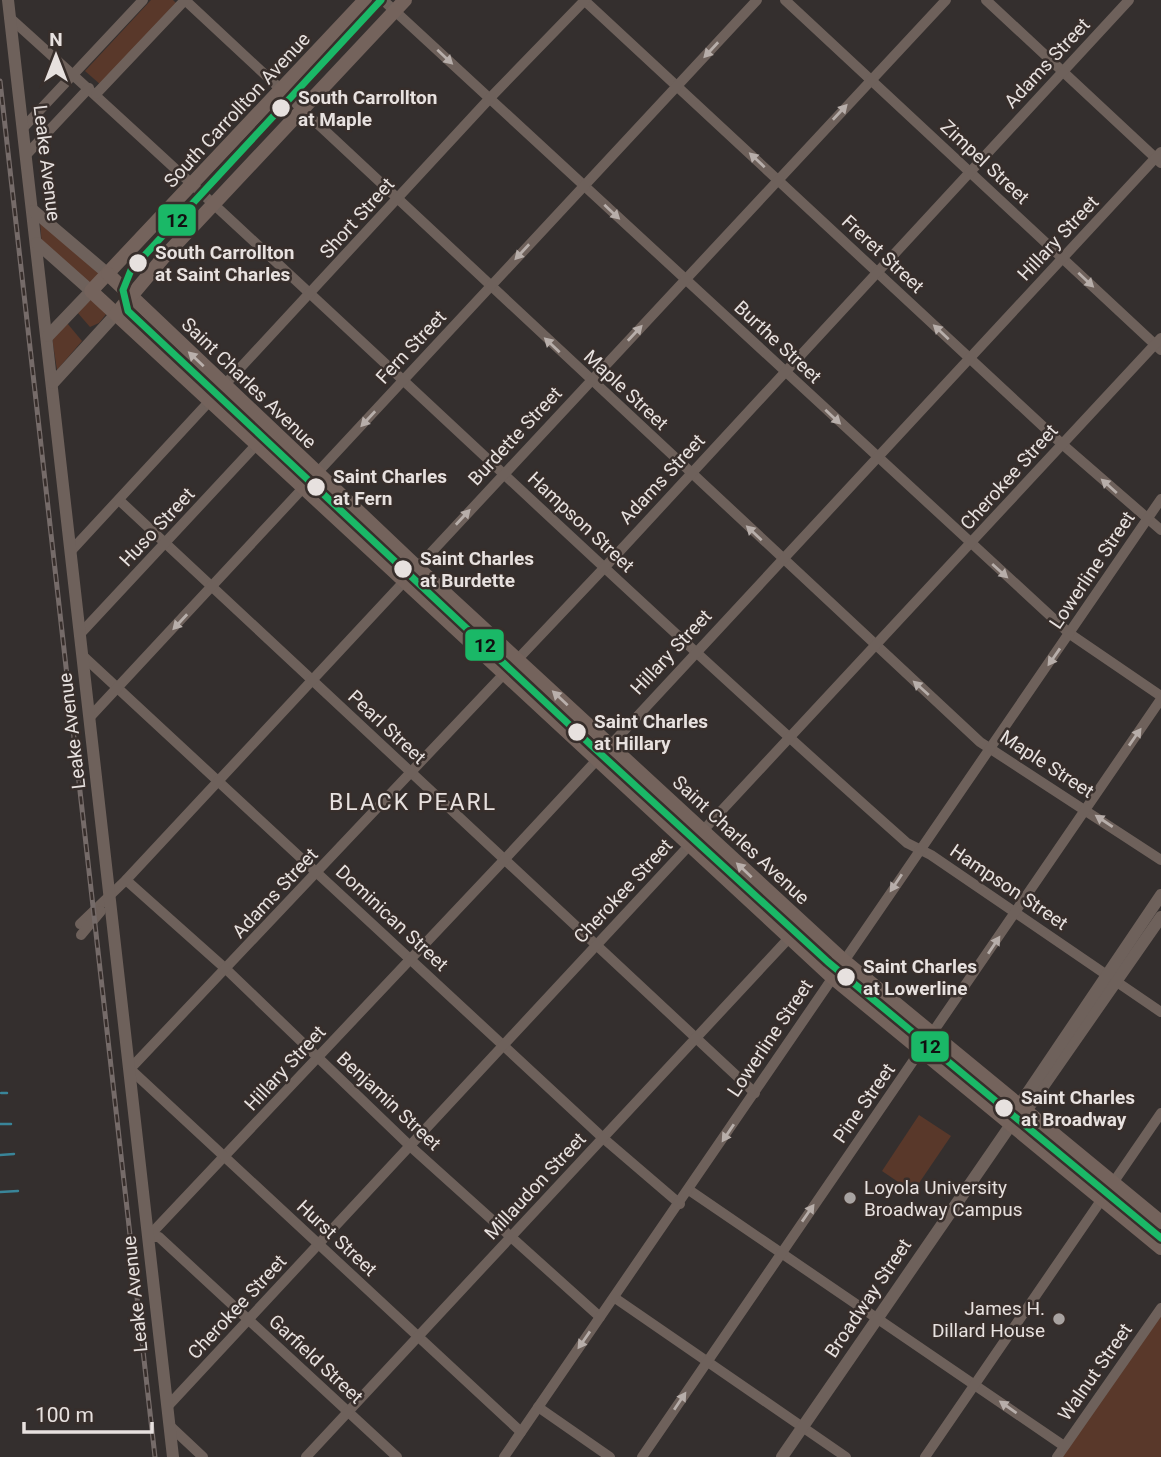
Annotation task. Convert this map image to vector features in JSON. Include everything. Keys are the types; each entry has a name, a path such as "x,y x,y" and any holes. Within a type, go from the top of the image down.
{"main road":[{"name":"South Carrollton Avenue","path":"91,291 365,0"},
{"path":"116,314 400,5"},
{"name":"Saint Charles Avenue","path":"108,274 317,474 843,960 1161,1222"},
{"name":"Saint Charles Avenue","path":"91,291 212,400 789,938 1010,1126 1161,1248"}],"street":[{"name":"Leake Avenue","path":"8,0 28,123 27,154 70,552 173,1457"},
{"path":"47,133 34,129 28,123 143,0"},
{"path":"27,154 185,0"},
{"name":"Maple Street","path":"185,0 396,201 876,646 991,748 1161,860"},
{"name":"Burthe Street","path":"383,0 400,5 490,98 1070,634 1161,698"},
{"name":"Freret Street","path":"585,0 1062,444 1161,530"},
{"name":"Short Street","path":"70,552 490,98 585,0"},
{"name":"Fern Street","path":"90,717 757,0"},
{"name":"Zimpel Street","path":"785,0 1159,344"},
{"name":"Burdette Street","path":"81,929 95,921 110,897 946,0"},
{"path":"986,0 1159,157"},
{"name":"Adams Street","path":"130,1069 605,568 1129,0"},
{"name":"Hampson Street","path":"9,17 194,184 789,738 919,850 1016,912 1161,1012"},
{"name":"Hillary Street","path":"148,1237 504,860 876,457 1159,157"},
{"name":"Saint Charles Avenue","path":"34,211 108,274"},
{"name":"Saint Charles Avenue","path":"37,243 91,291"},
{"name":"South Carrollton Avenue","path":"48,336 91,291"},
{"path":"52,383 116,314"},
{"name":"Cherokee Street","path":"167,1407 971,545 1062,444 1159,344"},
{"name":"Huso Street","path":"80,634 258,443"},
{"name":"Lowerline Street","path":"504,1457 1161,499"},
{"name":"Pearl Street","path":"119,500 755,1093"},
{"name":"Dominican Street","path":"83,656 603,1138 680,1204"},
{"name":"Pine Street","path":"642,1457 1161,698"},
{"name":"Benjamin Street","path":"126,880 226,970 410,1146 600,1317"},
{"name":"Broadway Street","path":"782,1457 1022,1110 1111,978 1161,895"},
{"name":"Broadway Street","path":"1111,978 1156,933 1161,917"},
{"name":"Millaudon Street","path":"306,1457 789,938"},
{"name":"Hurst Street","path":"130,1069 521,1432"},
{"path":"925,1457 1161,1113"},
{"path":"689,1189 1065,1446"},
{"name":"Garfield Street","path":"148,1237 159,1237 397,1457"},
{"path":"615,1298 846,1457"},
{"name":"Walnut Street","path":"1057,1457 1161,1308"},
{"path":"538,1407 610,1457"},
{"path":"170,1426 203,1457"}],"shaded area":[{"path":"151,0 173,0 176,3 101,85 85,71"},
{"path":"40,222 101,271 90,287 42,245"},
{"path":"90,299 107,313 99,323 90,327 77,312"},
{"path":"67,323 82,341 57,370 52,338"},
{"path":"919,1115 951,1136 913,1192 882,1171"},
{"path":"1161,1311 1161,1457 1058,1457"}],"waterway":[{"path":"1,1093 7,1093"},
{"path":"0,1124 11,1124"},
{"path":"0,1155 14,1154"},
{"path":"0,1192 18,1191"}],"railway":[{"path":"0,81 155,1457"}],"transit line":[{"name":"12","path":"381,0 131,270 123,290 128,311 592,746 828,962 1161,1238"}],"place":[{"name":"South Carrollton at Maple","path":"281,108"},
{"name":"South Carrollton at Saint Charles","path":"138,263"},
{"name":"Saint Charles at Fern","path":"316,487"},
{"name":"Saint Charles at Burdette","path":"403,569"},
{"name":"Saint Charles at Hillary","path":"577,732"},
{"name":"Saint Charles at Lowerline","path":"846,977"},
{"name":"Saint Charles at Broadway","path":"1004,1108"},
{"name":"Loyola University Broadway Campus","path":"850,1198"},
{"name":"James H. Dillard House","path":"1059,1319"}],"district":[{"name":"BLACK PEARL","path":"413,802"}]}
